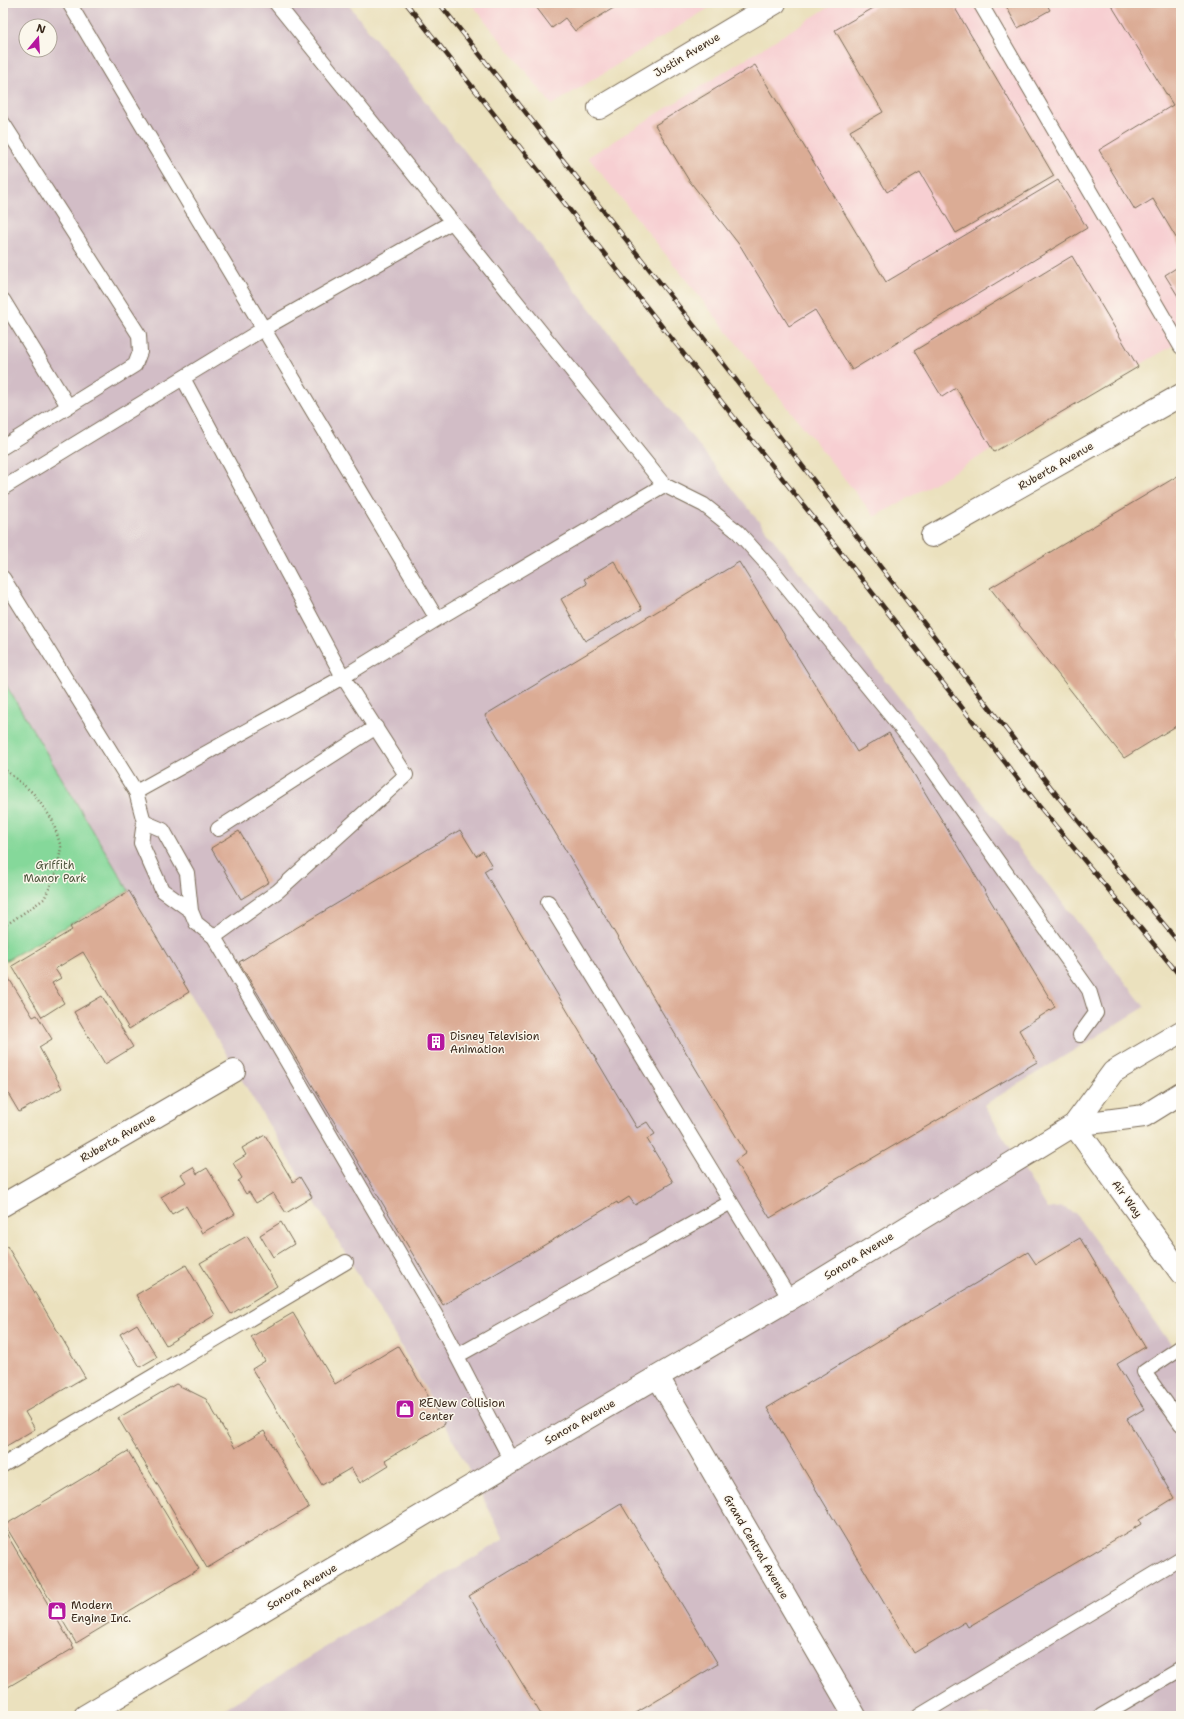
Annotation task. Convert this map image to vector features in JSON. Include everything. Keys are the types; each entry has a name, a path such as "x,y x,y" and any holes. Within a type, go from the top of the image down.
{"main road":[{"name":"Justin Avenue","path":"599,108 775,3"},
{"name":"Ruberta Avenue","path":"932,536 1181,396"},
{"name":"Sonora Avenue","path":"85,1716 512,1462 790,1299 1074,1125 1113,1072 1181,1032"},
{"name":"Ruberta Avenue","path":"3,1205 234,1071"},
{"name":"Sonora Avenue","path":"1074,1125 1144,1116 1181,1093"},
{"name":"Air Way","path":"1074,1125 1181,1273"},
{"name":"Grand Central Avenue","path":"658,1377 855,1716"}],"lane":[{"path":"69,3 437,619"},
{"path":"276,3 664,485 704,505 738,532 779,578 920,750 1089,990 1096,1013 1080,1035"},
{"path":"980,3 1181,347"},
{"path":"3,123 139,335 140,352 135,364 3,447"},
{"path":"3,488 263,329 452,222"},
{"path":"3,300 68,406"},
{"path":"183,378 343,677 406,775 278,891 214,937"},
{"path":"136,792 343,677 437,619 664,485"},
{"path":"3,578 136,792 144,822 140,843 162,890 191,911"},
{"path":"218,829 376,727"},
{"path":"144,822 163,830 187,873 191,911 196,923 214,937 435,1314 512,1462"},
{"path":"548,902 790,1299"},
{"path":"457,1356 731,1202"},
{"path":"3,1465 346,1262"},
{"path":"1181,1346 1144,1372 1181,1424"},
{"path":"919,1716 1181,1558"},
{"path":"1101,1716 1181,1669"}],"path":[{"path":"3,768 33,793 52,819 61,846 58,872 44,899 3,927"}],"shaded area":[{"path":"3,3 347,3 1145,1007 984,1105 1048,1209 1062,1207 1075,1213 1181,1358 1181,1716 212,1716 504,1539 445,1424 399,1343 3,680"},
{"path":"471,3 717,3 552,105"},
{"path":"835,3 1181,3 1181,341 875,517 588,157"}],"green space":[{"name":"Griffith Manor Park","path":"3,680 129,891 3,962"}],"building":[{"path":"533,3 622,3 575,31 565,18 552,28"},
{"path":"882,3 952,3 1054,176 956,233 920,172 887,192 850,131 883,112 835,30"},
{"path":"1011,3 1046,3 1050,10 1018,28 1006,6"},
{"path":"1110,3 1181,3 1181,246 1153,199 1135,210 1099,150 1173,105"},
{"path":"755,65 886,282 1058,180 1087,228 852,370 815,310 789,326 741,247 688,179 655,125"},
{"path":"1072,256 1138,367 994,452 956,388 942,397 914,351"},
{"path":"1181,265 1181,301 1165,275"},
{"path":"1181,474 1181,723 1124,758 990,588"},
{"path":"614,561 642,609 585,641 561,599 587,584 584,579"},
{"path":"739,562 857,752 889,733 1055,1007 1019,1030 1037,1062 770,1218 735,1161 746,1153 485,715"},
{"name":"Disney Television Animation","path":"460,830 476,856 483,851 492,866 484,871 637,1128 647,1122 655,1134 647,1139 673,1182 635,1205 629,1197 618,1204 617,1202 443,1305 239,962"},
{"path":"239,831 269,882 241,899 211,848"},
{"path":"129,891 189,992 129,1029 83,952 55,969 61,978 52,983 64,1003 42,1017 12,966 72,930 70,927"},
{"path":"3,969 33,1017 37,1015 52,1039 39,1047 62,1088 19,1112 3,1085"},
{"path":"102,996 133,1047 105,1064 74,1012"},
{"path":"265,1135 293,1182 300,1177 312,1197 286,1213 273,1193 256,1203 249,1192 246,1194 238,1181 242,1178 233,1163 246,1155 242,1148"},
{"path":"193,1167 197,1174 207,1168 235,1214 202,1233 186,1206 172,1214 161,1197 186,1182 181,1174"},
{"path":"281,1222 294,1244 273,1257 260,1235"},
{"path":"247,1236 277,1286 231,1314 200,1263"},
{"path":"1080,1238 1145,1347 1117,1364 1144,1409 1127,1419 1174,1498 1139,1520 1141,1524 968,1627 965,1622 914,1653 767,1408 1028,1252 1036,1264"},
{"path":"7,1246 85,1377 25,1412 35,1429 3,1448 3,1248"},
{"path":"186,1265 215,1315 166,1345 136,1295"},
{"path":"293,1313 335,1384 398,1346 445,1424 385,1460 389,1465 360,1483 351,1468 322,1485 252,1369 265,1361 251,1337"},
{"path":"137,1324 157,1357 140,1367 120,1334"},
{"path":"176,1384 206,1399 235,1448 264,1431 309,1507 207,1568 118,1418"},
{"path":"128,1451 199,1569 76,1643 5,1525"},
{"path":"621,1504 718,1664 631,1716 542,1716 469,1596"},
{"path":"3,1528 74,1648 3,1690"}],"railway":[{"path":"406,3 839,550 1039,806 1181,977"},
{"path":"439,3 699,332 1056,794 1181,945"}],"place":[{"name":"Disney Television Animation","path":"436,1042"},
{"name":"RENew Collision Center","path":"405,1409"},
{"name":"Modern Engine Inc.","path":"57,1611"}]}
